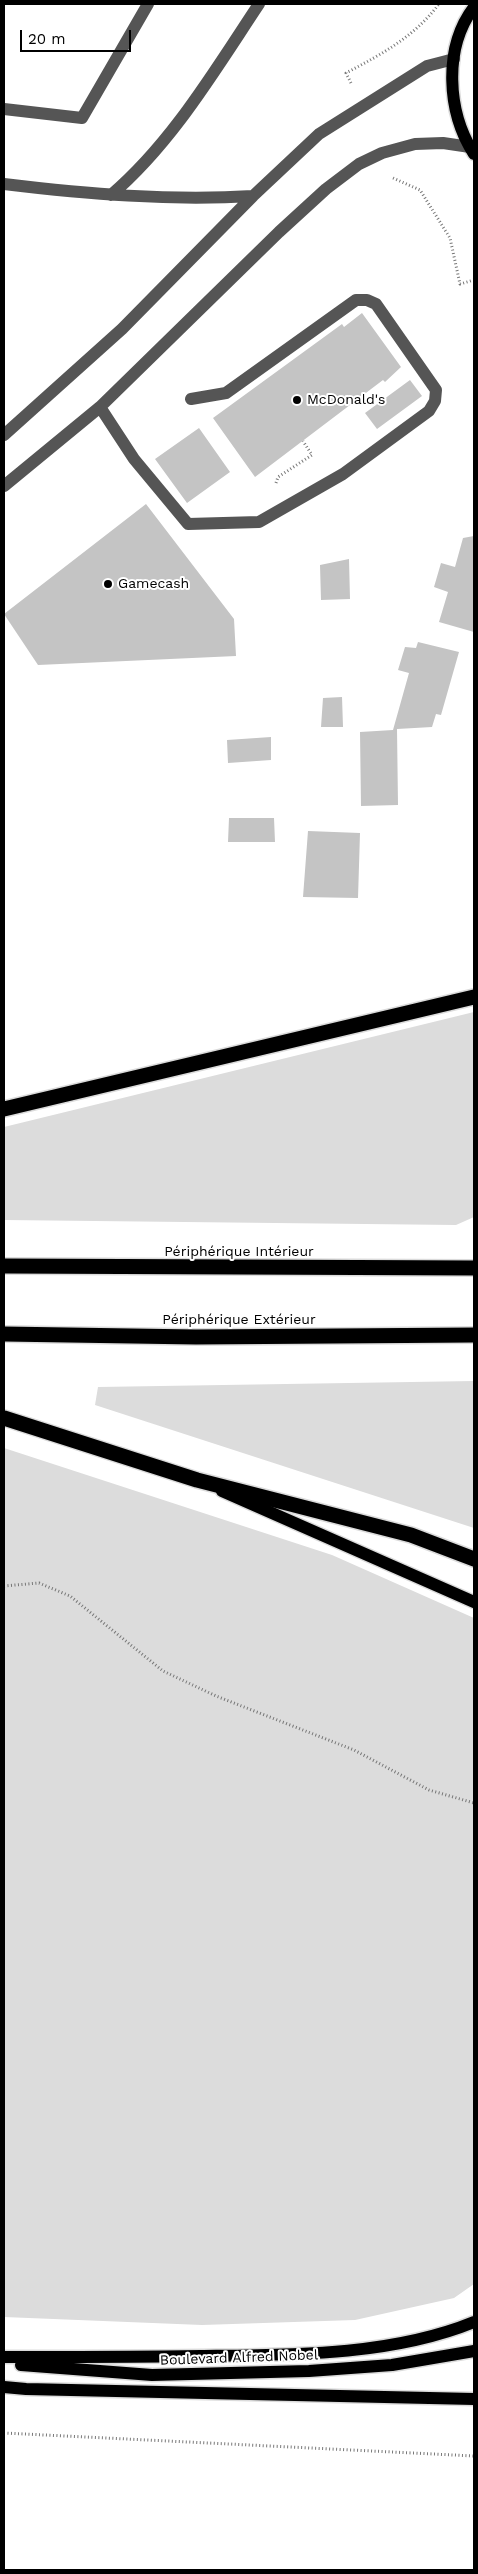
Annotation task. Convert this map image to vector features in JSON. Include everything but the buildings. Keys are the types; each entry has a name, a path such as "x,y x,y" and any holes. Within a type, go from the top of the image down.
{"highway":[{"path":"4,1109 474,997"},
{"name":"Périphérique Intérieur","path":"4,1266 474,1268"},
{"name":"Périphérique Extérieur","path":"4,1334 196,1337 474,1335"},
{"path":"4,1418 197,1480 411,1535 474,1559"}],"main road":[{"path":"472,150 456,113 452,77 460,34 474,6"},
{"path":"197,1480 474,1602"},
{"path":"4,2358 294,2356 382,2346 443,2335 474,2322"},
{"name":"Boulevard Alfred Nobel","path":"4,2363 152,2375 309,2372 392,2365 474,2351"},
{"path":"4,2387 474,2399"}],"street":[{"path":"4,109 82,118 148,4"},
{"path":"111,195 135,175 198,95 259,4"},
{"path":"4,435 122,329 252,196 319,134 427,66 454,59"},
{"path":"4,486 100,407 279,232 326,189 359,164 382,153 415,144 443,143 472,150"},
{"path":"4,184 111,195 194,200 252,196"},
{"path":"100,407 134,459 188,524 259,522 343,474 429,411 435,402 436,390 376,304 367,300 356,300 226,394 191,399"}],"path":[{"path":"346,73 380,55 413,33 439,4"},
{"path":"393,177 420,190 450,238 460,284 474,280"},
{"path":"4,1586 39,1583 70,1596 163,1671 216,1696 354,1750 428,1790 474,1803"},
{"path":"4,2433 474,2456"}],"shaded area":[{"path":"474,1012 474,1217 456,1225 4,1220 4,1127"},
{"path":"474,1381 474,1528 95,1405 98,1387"},
{"path":"4,1448 332,1555 474,1618 474,2284 454,2298 355,2320 202,2325 4,2317"}],"place":[{"name":"McDonald's","path":"297,400"},
{"name":"Gamecash","path":"108,584"}]}
